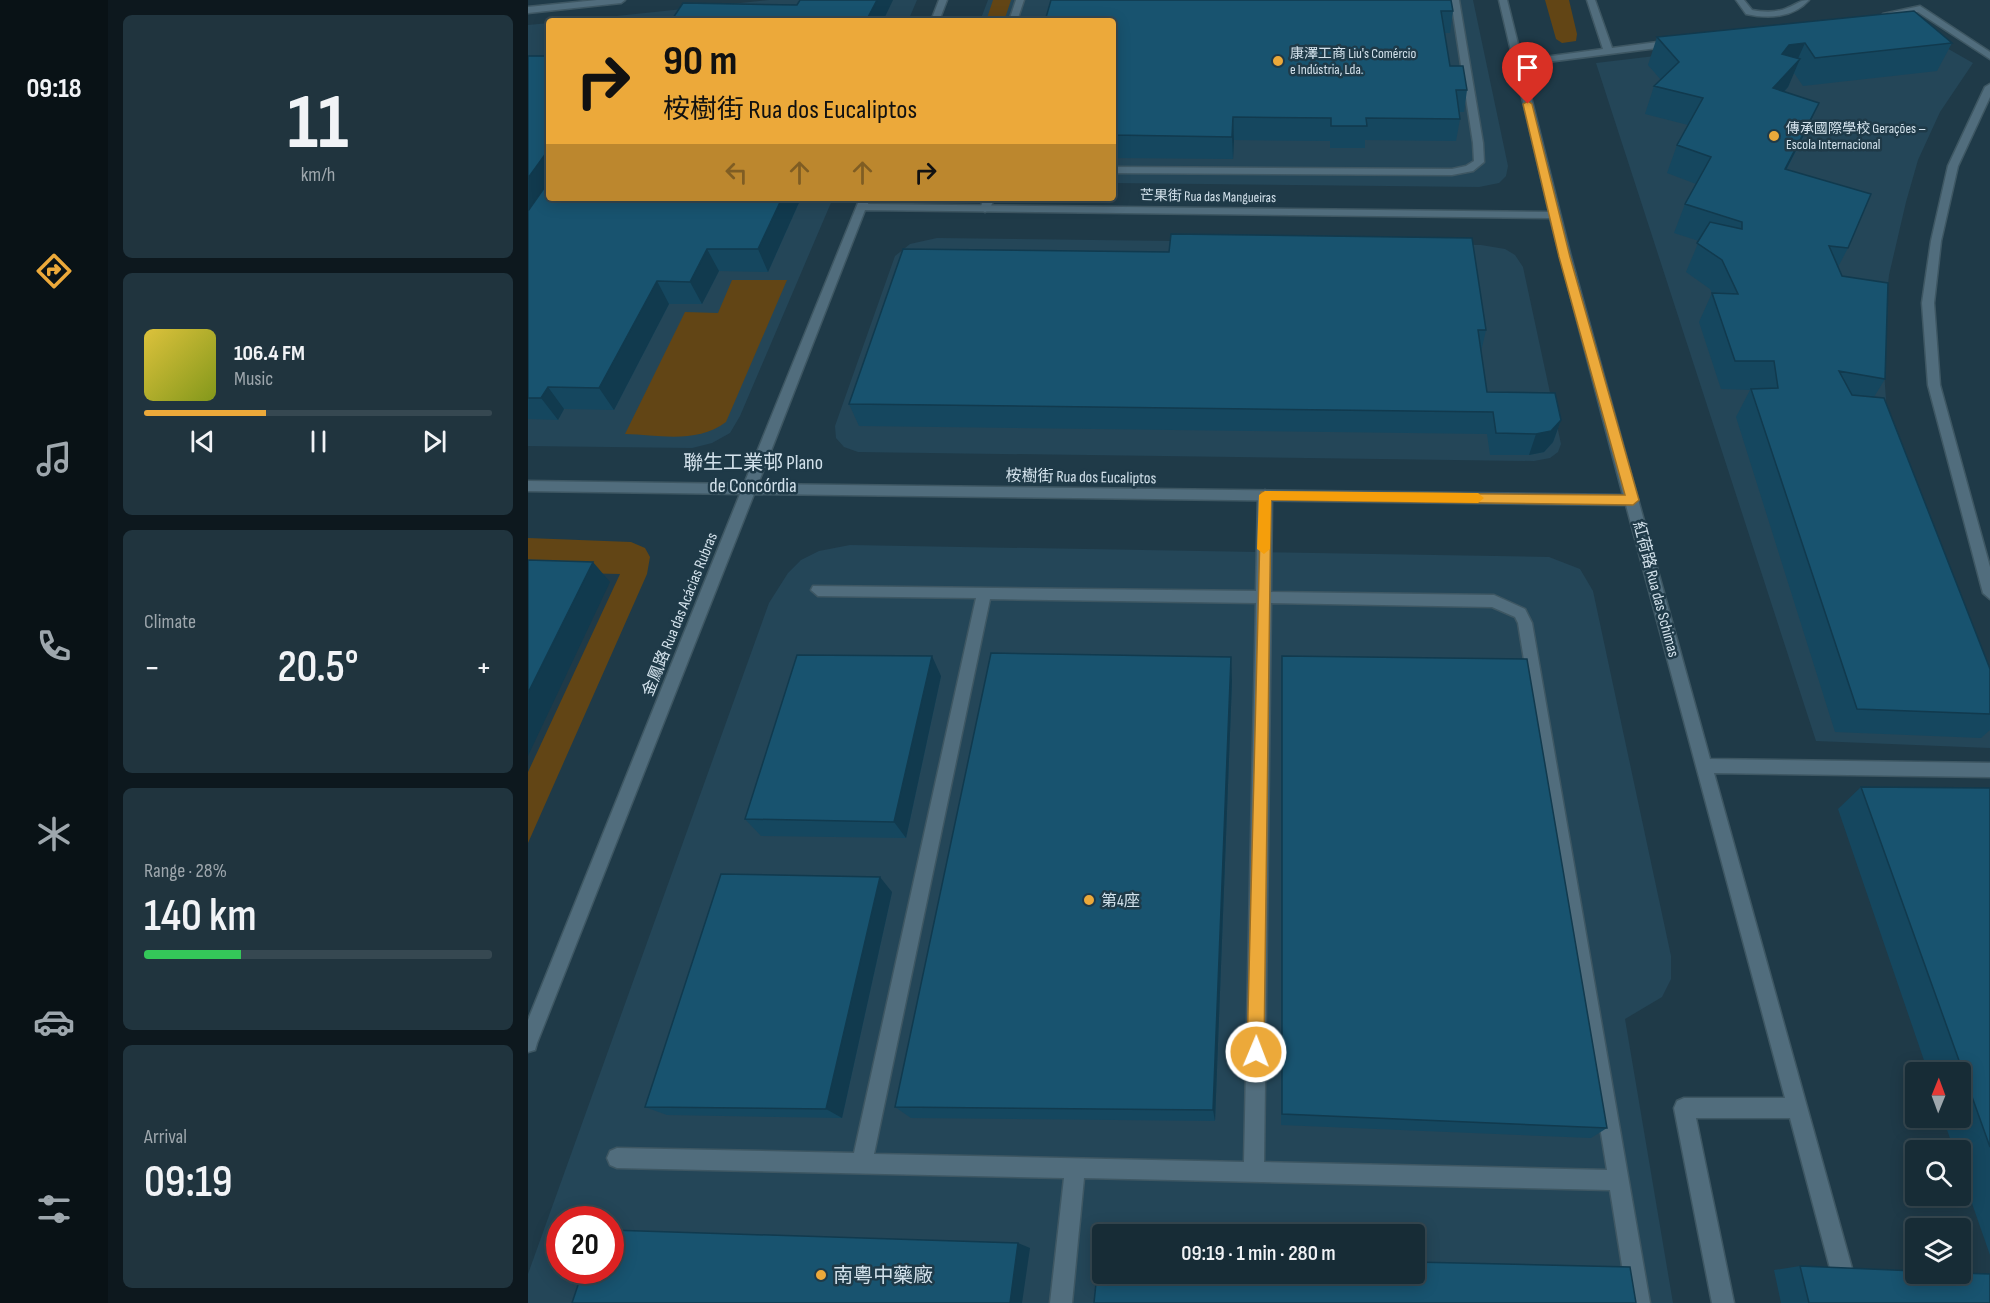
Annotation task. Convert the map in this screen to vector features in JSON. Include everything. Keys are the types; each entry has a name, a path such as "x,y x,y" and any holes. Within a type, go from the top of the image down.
{"street":[{"path":"528,10 621,0"},
{"path":"936,18 943,0"},
{"path":"1014,18 1020,0"},
{"path":"1116,170 1452,172 1469,169 1479,162 1478,142 1455,0"},
{"name":"紅荷路 Rua das Schimas","path":"1503,0 1554,215 1842,1272"},
{"path":"1592,0 1609,51"},
{"path":"1740,0 1749,12 1766,15 1793,10 1804,0"},
{"path":"1874,16 1920,9 1990,56"},
{"path":"1518,63 1678,42"},
{"path":"1990,87 1953,166 1936,241 1928,303 1934,385 1990,593"},
{"name":"芒果街 Rua das Mangueiras","path":"863,203 987,203 1554,215"},
{"name":"金鳳路 Rua das Acácias Rubras","path":"528,1043 863,203"},
{"name":"桉樹街 Rua dos Eucaliptos","path":"528,486 1633,500"},
{"path":"1254,1172 1265,495"},
{"path":"818,590 1494,601 1520,613 1525,623 1639,1303"},
{"path":"862,1164 984,593"},
{"path":"1705,765 1990,770"},
{"path":"1723,1303 1684,1108 1798,1108"},
{"path":"617,1158 1619,1180"},
{"path":"1061,1303 1076,1168"}],"shaded area":[{"path":"769,0 917,0 909,18 598,18"},
{"name":"康澤工商 Liu's Comércio e Indústria, Lda.","path":"988,0 1473,0 1508,166 1506,176 1499,183 1479,187 1116,183 1116,18 981,18"},
{"path":"993,0 1011,0 1005,18 987,18"},
{"path":"1545,0 1569,0 1577,34 1576,41 1562,43 1556,39"},
{"path":"546,23 546,201 832,201 740,416 730,433 712,443 692,448 528,446 528,25"},
{"path":"1908,26 1973,63 1940,112 1918,160 1906,202 1889,275 1882,341 1887,415 1990,714 1990,748 1816,741 1596,63"},
{"path":"937,238 1481,245 1505,249 1515,255 1523,267 1561,444 1558,452 1550,458 1534,461 858,452 844,447 836,438 835,426 895,256 910,244"},
{"path":"732,280 787,280 726,422 715,429 690,436 625,434 685,312 718,313"},
{"path":"528,538 631,542 645,548 650,557 647,574 528,843 528,772 620,574 528,572"},
{"path":"850,545 1549,557 1580,569 1593,591 1671,956 1671,979 1662,997 1625,1019 1673,1303 528,1303 528,1274 546,1224 546,1284 624,1284 624,1206 552,1206 769,603 788,573 801,560 819,551"}],"building":[{"path":"800,0 877,0 868,18 673,18 683,3 797,5"},
{"name":"康澤工商 Liu's Comércio e Indústria, Lda.","path":"1051,0 1451,0 1453,11 1441,11 1450,66 1463,66 1467,90 1456,90 1460,119 1366,118 1367,126 1331,126 1331,118 1233,117 1232,137 1116,135 1116,18 1046,18"},
{"path":"1914,11 1952,43 1815,58 1805,43 1789,45 1782,54 1800,59 1773,88 1819,103 1785,169 1871,194 1848,248 1829,246 1842,276 1888,283 1885,379 1839,371 1852,395 1884,398 1990,669 1990,714 1857,709 1751,389 1778,388 1774,361 1735,361 1712,293 1738,294 1722,260 1697,243 1710,222 1742,229 1742,222 1685,204 1711,157 1677,145 1703,98 1654,86 1679,62 1657,37"},
{"path":"528,56 546,56 546,153 528,178"},
{"path":"546,185 546,201 781,201 758,249 707,249 690,282 657,281 599,388 548,387 541,398 528,398 528,211"},
{"path":"1171,234 1472,238 1486,330 1478,330 1487,392 1555,393 1561,420 1551,431 1536,434 1496,433 1493,412 849,404 903,249 1169,252"},
{"path":"528,560 593,562 528,693"},
{"name":"第4座","path":"991,653 1231,657 1213,1110 895,1107"},
{"path":"797,655 932,656 894,822 745,819"},
{"path":"1282,656 1527,659 1607,1128 1282,1114"},
{"path":"1861,787 1990,788 1990,1147 1971,1094 1971,1062 1960,1062"},
{"path":"721,874 880,877 826,1109 645,1107"},
{"name":"南粵中藥廠","path":"624,1230 1018,1243 1010,1303 572,1303 578,1284 624,1284"},
{"path":"1425,1262 1630,1267 1636,1303 1094,1303 1096,1284 1425,1284"},
{"path":"1800,1266 1905,1271 1905,1284 1971,1284 1971,1273 1990,1274 1990,1303 1809,1303"}],"slow traffic":[{"path":"1264,549 1265,495 1478,498"}],"place":[{"name":"康澤工商 Liu's Comércio e Indústria, Lda.","path":"1278,61"},
{"name":"傳承國際學校 Gerações – Escola Internacional","path":"1774,136"},
{"name":"第4座","path":"1089,900"},
{"name":"南粵中藥廠","path":"821,1275"}],"district":[{"name":"聯生工業邨 Plano de Concórdia","path":"753,474"}],"route":[{"path":"1256,1052 1265,495 1633,500 1564,257 1528,104"}]}
